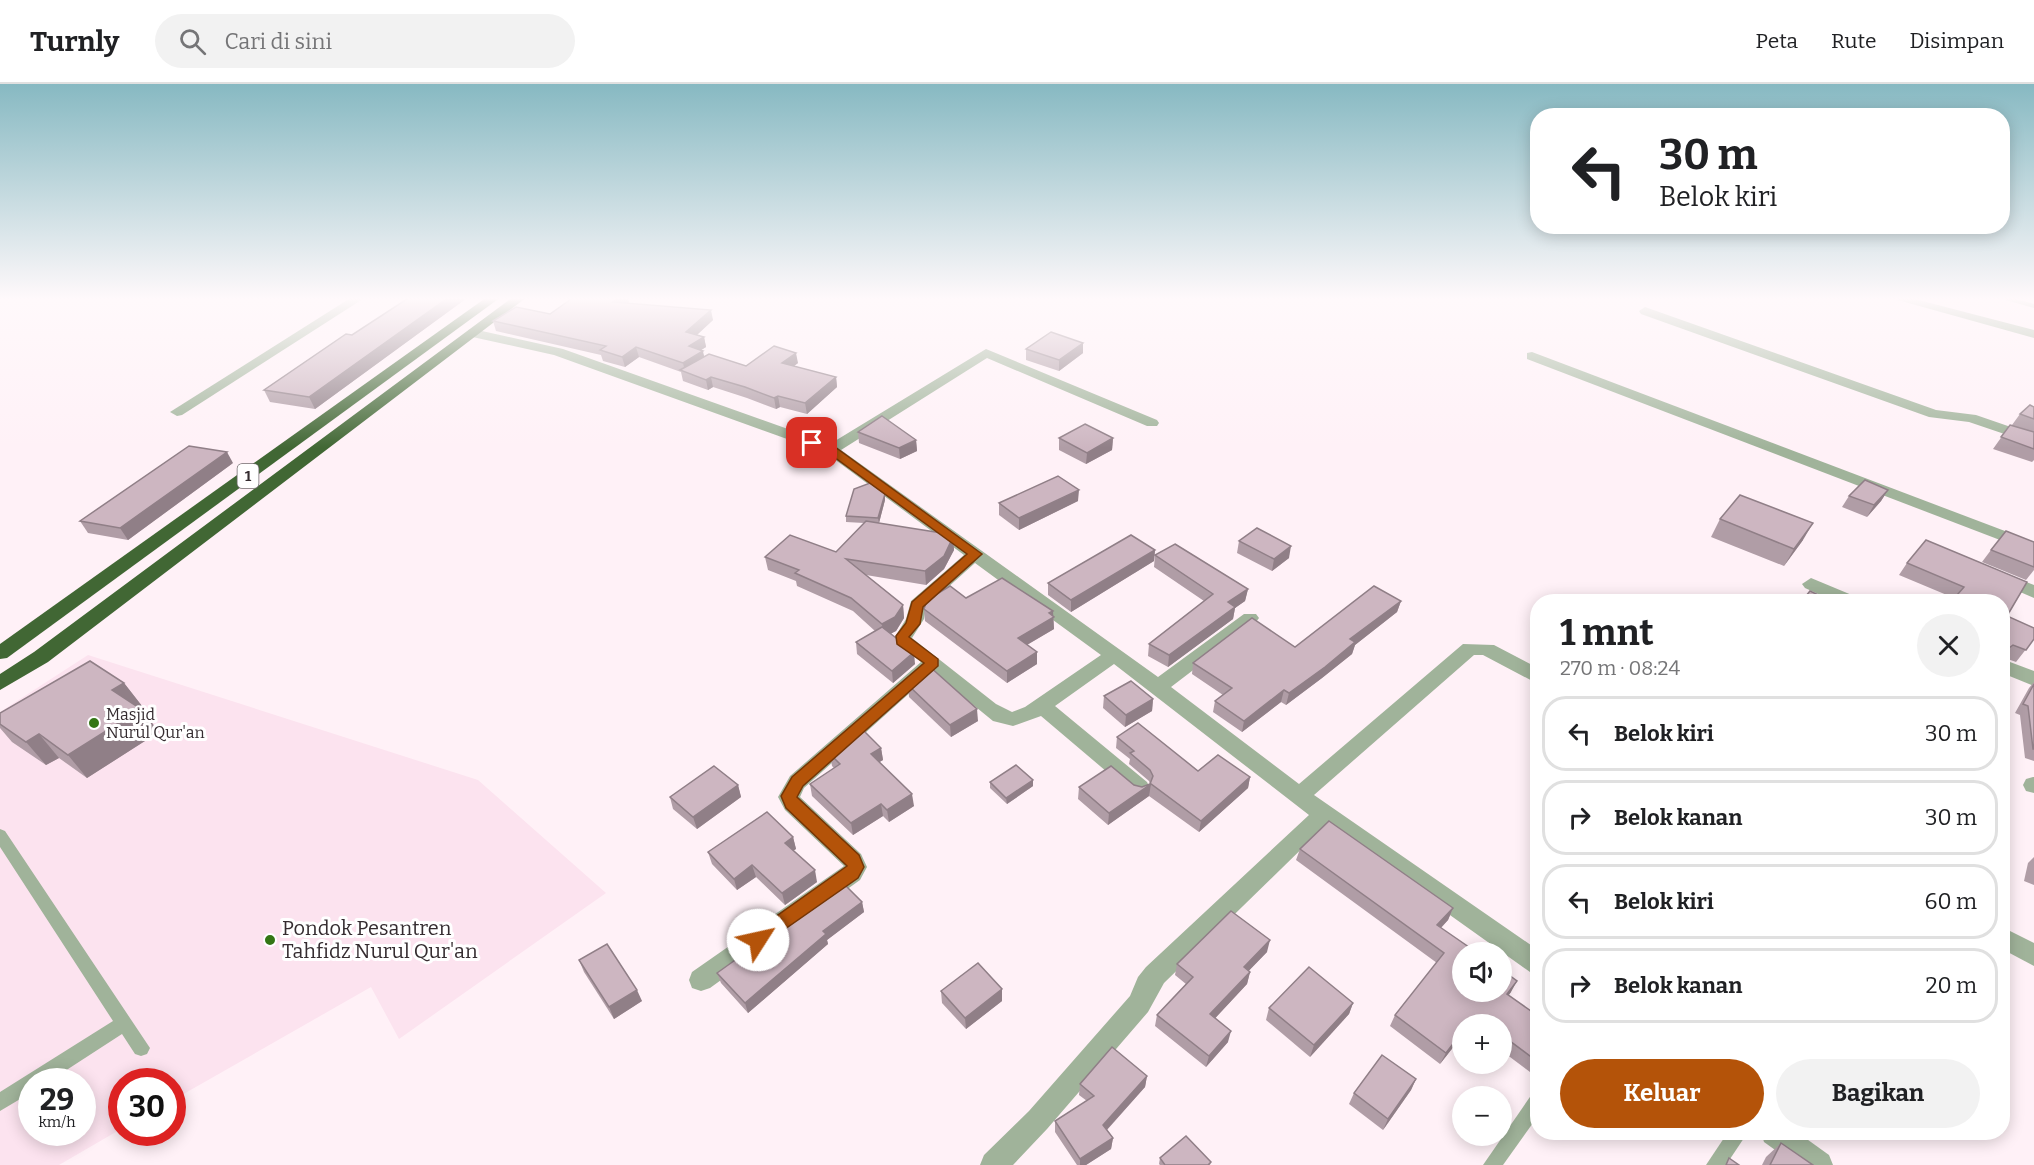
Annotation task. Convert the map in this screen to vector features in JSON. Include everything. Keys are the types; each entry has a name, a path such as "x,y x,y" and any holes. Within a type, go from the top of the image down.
{"highway":[{"name":"1","path":"0,653 425,347"},
{"name":"1","path":"0,683 40,657 454,347"}],"street":[{"path":"177,412 280,347"},
{"path":"538,347 558,352 831,450 1158,687 1324,814 1530,958"},
{"path":"1747,347 1934,414 1961,415 2034,440"},
{"path":"831,450 986,353 1152,423"},
{"path":"1532,356 2034,548"},
{"path":"975,554 916,605 913,624 902,640 1000,716 1022,717 1042,706 1114,656"},
{"path":"1984,571 2034,592"},
{"path":"1811,584 1834,594"},
{"path":"1158,687 1250,618"},
{"path":"1300,795 1470,648 1487,649 1530,672"},
{"path":"701,980 852,873 856,867 853,860 792,804 789,796 797,782 933,662"},
{"path":"2010,668 2034,679"},
{"path":"1042,706 1140,788"},
{"path":"994,1165 1038,1120 1140,1004 1147,985 1155,975 1324,814"},
{"path":"2010,942 2034,955"},
{"path":"1785,1140 1819,1165"}],"lane":[{"path":"0,835 141,1048"},
{"path":"54,1068 123,1024"},
{"path":"0,1101 18,1090"},
{"path":"1492,1165 1530,1111"},
{"path":"1715,1165 1732,1140"}],"shaded area":[{"name":"Pondok Pesantren Tahfidz Nurul Qur'an","path":"88,655 478,780 606,893 399,1039 371,987 186,1093 186,1068 108,1068 108,1137 96,1144 96,1068 18,1068 18,1146 92,1146 59,1165 0,1165 0,712"}],"building":[{"path":"326,347 378,347 309,397 264,390"},
{"path":"604,347 635,347 622,357 600,350"},
{"path":"637,347 693,347 703,351 683,363"},
{"path":"772,347 779,347 796,353 782,363 836,377 805,403 778,396 774,398 745,387 711,377 706,380 680,370 709,354 746,366"},
{"path":"1028,347 1077,347 1059,360 1026,349"},
{"path":"2030,405 2034,407 2034,419 2020,414"},
{"path":"882,416 916,440 899,448 858,432"},
{"path":"1085,424 1113,438 1087,453 1059,438"},
{"path":"2010,425 2034,432 2034,449 2001,437"},
{"path":"189,446 227,452 120,528 80,521"},
{"path":"1058,476 1079,490 1019,518 999,503"},
{"path":"1865,480 1888,490 1874,505 1849,496"},
{"path":"870,483 885,494 878,518 846,516 854,489"},
{"path":"1740,495 1813,523 1794,549 1720,519"},
{"path":"866,521 948,534 953,537 944,556 925,571 846,559 903,605 895,617 882,624 851,598 795,573 799,570 765,557 790,535 836,552"},
{"path":"1257,528 1291,546 1274,559 1239,541"},
{"path":"2006,531 2034,542 2034,567 1991,550"},
{"path":"1131,535 1155,550 1071,600 1048,583"},
{"path":"1926,540 2027,582 2010,611 2010,594 1958,594 1964,587 1907,563"},
{"path":"1175,544 1248,589 1228,602 1235,607 1169,655 1149,644 1213,594 1155,555"},
{"path":"1002,578 1053,611 1049,613 1054,617 1018,638 1037,652 1007,671 924,609 927,600 950,586 966,598"},
{"path":"1374,586 1401,601 1350,639 1355,642 1325,667 1289,693 1284,690 1244,721 1215,701 1232,688 1193,663 1252,618 1295,647"},
{"path":"2010,617 2034,628 2034,639 2026,650 2013,645 2010,647"},
{"path":"882,627 914,652 892,671 856,642"},
{"path":"90,661 124,683 112,690 141,709 68,755 39,734 26,742 0,724 0,713"},
{"path":"929,666 977,709 950,725 908,685"},
{"path":"1131,681 1153,699 1126,715 1104,696"},
{"path":"2034,684 2033,749 2028,706 2023,704"},
{"path":"1138,723 1198,771 1218,755 1250,777 1201,821 1151,784 1109,813 1079,787 1111,766 1134,785 1142,787 1150,784 1153,776 1150,770 1130,753 1134,751 1117,737"},
{"path":"862,729 881,748 871,754 912,794 887,810 881,804 851,823 810,784 840,764 830,754"},
{"path":"1016,765 1033,780 1006,798 990,782"},
{"path":"714,766 738,785 693,817 670,797"},
{"path":"767,812 793,837 785,843 815,870 782,893 752,865 734,879 708,852"},
{"path":"1329,821 1453,908 1437,925 1462,942 1452,942 1452,1002 1512,1002 1512,998 1530,1010 1530,1056 1512,1042 1512,1014 1452,1014 1452,1045 1446,1053 1395,1015 1444,953 1300,849"},
{"path":"843,883 862,902 823,931 826,934 745,1003 717,973"},
{"path":"1231,911 1270,940 1244,967 1250,972 1210,1014 1231,1031 1209,1056 1157,1015 1193,977 1177,964"},
{"path":"607,944 637,990 609,1007 579,960"},
{"path":"978,963 1002,989 965,1018 941,991"},
{"path":"1309,967 1353,1003 1314,1045 1269,1008"},
{"path":"1512,977 1517,981 1512,988"},
{"path":"1112,1047 1147,1076 1103,1125 1113,1138 1080,1159 1055,1121 1094,1096 1080,1084"},
{"path":"1382,1055 1416,1079 1388,1119 1354,1093"},
{"path":"1186,1136 1211,1162 1208,1165 1165,1165 1160,1158"},
{"path":"1781,1143 1813,1165 1770,1165"},
{"path":"1729,1158 1739,1165 1726,1165"}],"place":[{"name":"Masjid Nurul Qur'an","path":"94,723"},
{"name":"Pondok Pesantren Tahfidz Nurul Qur'an","path":"270,940"}],"route":[{"path":"758,940 852,873 856,867 853,860 792,804 789,796 797,782 933,662 902,640 903,636 913,624 916,605 975,554 831,450 812,443"}]}
